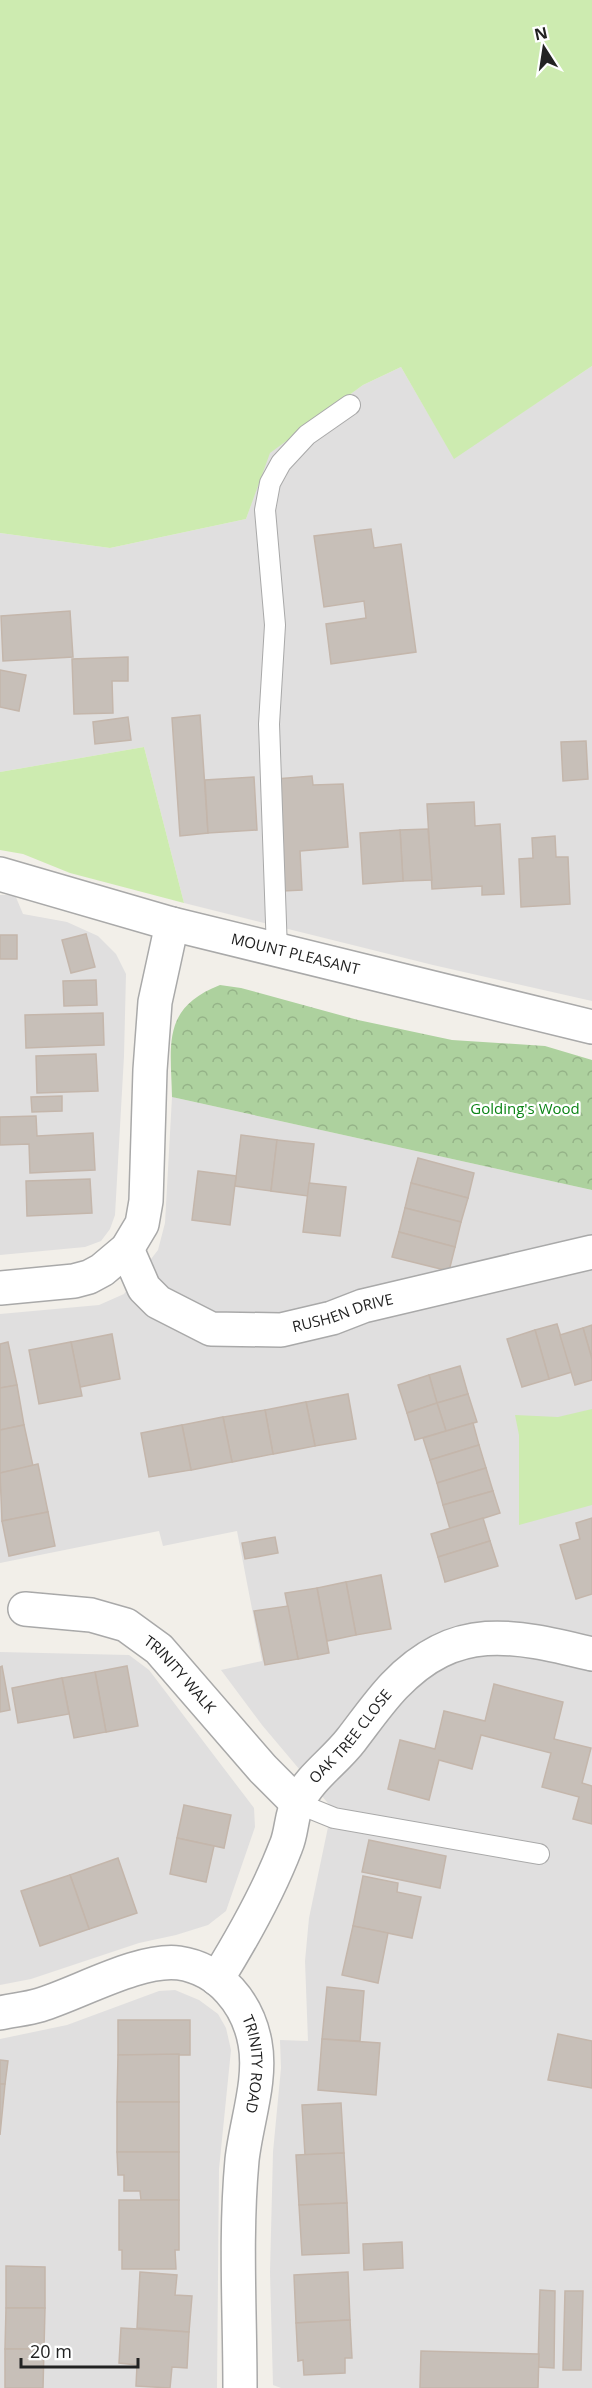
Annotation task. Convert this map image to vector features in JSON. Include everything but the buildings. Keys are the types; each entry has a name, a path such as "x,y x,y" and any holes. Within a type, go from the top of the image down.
{"street":[{"name":"MOUNT PLEASANT","path":"0,874 172,924 592,1027"},
{"path":"0,1288 81,1279 102,1270 127,1249 141,1224 146,1201 150,1070 155,1002 172,924"},
{"name":"RUSHEN DRIVE","path":"127,1249 144,1288 158,1302 211,1329 246,1331 281,1330 312,1323 363,1306 592,1252"},
{"name":"TRINITY WALK","path":"25,1609 91,1615 126,1625 159,1649 263,1769 297,1803"},
{"name":"OAK TREE CLOSE","path":"217,1979 244,1935 268,1888 287,1843 297,1803 320,1773 348,1745 394,1686 423,1661 448,1646 494,1637 521,1639 592,1654"},
{"name":"TRINITY ROAD","path":"0,2013 39,2005 134,1970 159,1964 178,1963 200,1969 233,1992 245,2013 255,2042 257,2069 242,2160 238,2228 240,2388"}],"lane":[{"path":"277,951 269,724 275,625 265,510 270,483 281,463 307,435 350,405"},
{"path":"297,1803 334,1818 539,1854"}],"shaded area":[{"path":"592,366 592,1001 433,965 184,903 144,747 0,772 0,533 110,548 246,519 269,453 363,385 401,367 454,458"},
{"path":"0,895 15,895 23,914 67,922 98,936 116,954 126,974 115,1215 110,1229 101,1241 85,1247 0,1255"},
{"path":"172,1097 592,1190 592,2388 281,2388 273,2385 270,2272 273,2152 281,2068 280,2040 308,2041 305,1961 309,1918 332,1808 262,1725 221,1670 262,1661 237,1531 163,1546 159,1531 0,1563 0,1314 99,1305 124,1294 158,1250 165,1223"},
{"path":"0,1652 129,1655 149,1670 254,1808 255,1827 226,1911 208,1925 139,1943 31,1979 0,1985"},
{"path":"175,1990 199,2000 218,2014 226,2028 231,2050 219,2169 217,2388 0,2388 0,2135 5,2085 0,2084 0,2039 67,2025 159,1991"}],"green space":[{"path":"0,0 592,0 592,366 454,459 401,367 363,385 270,453 246,519 110,548 0,533"},
{"path":"144,747 184,903 70,873 23,854 0,850 0,772"},
{"name":"Golding's Wood","path":"220,985 241,988 358,1020 452,1040 545,1046 592,1060 592,1190 172,1097 171,1045 179,1017 187,1005 201,994"},
{"path":"592,1409 592,1505 519,1525 519,1435 515,1415 558,1417"}]}
